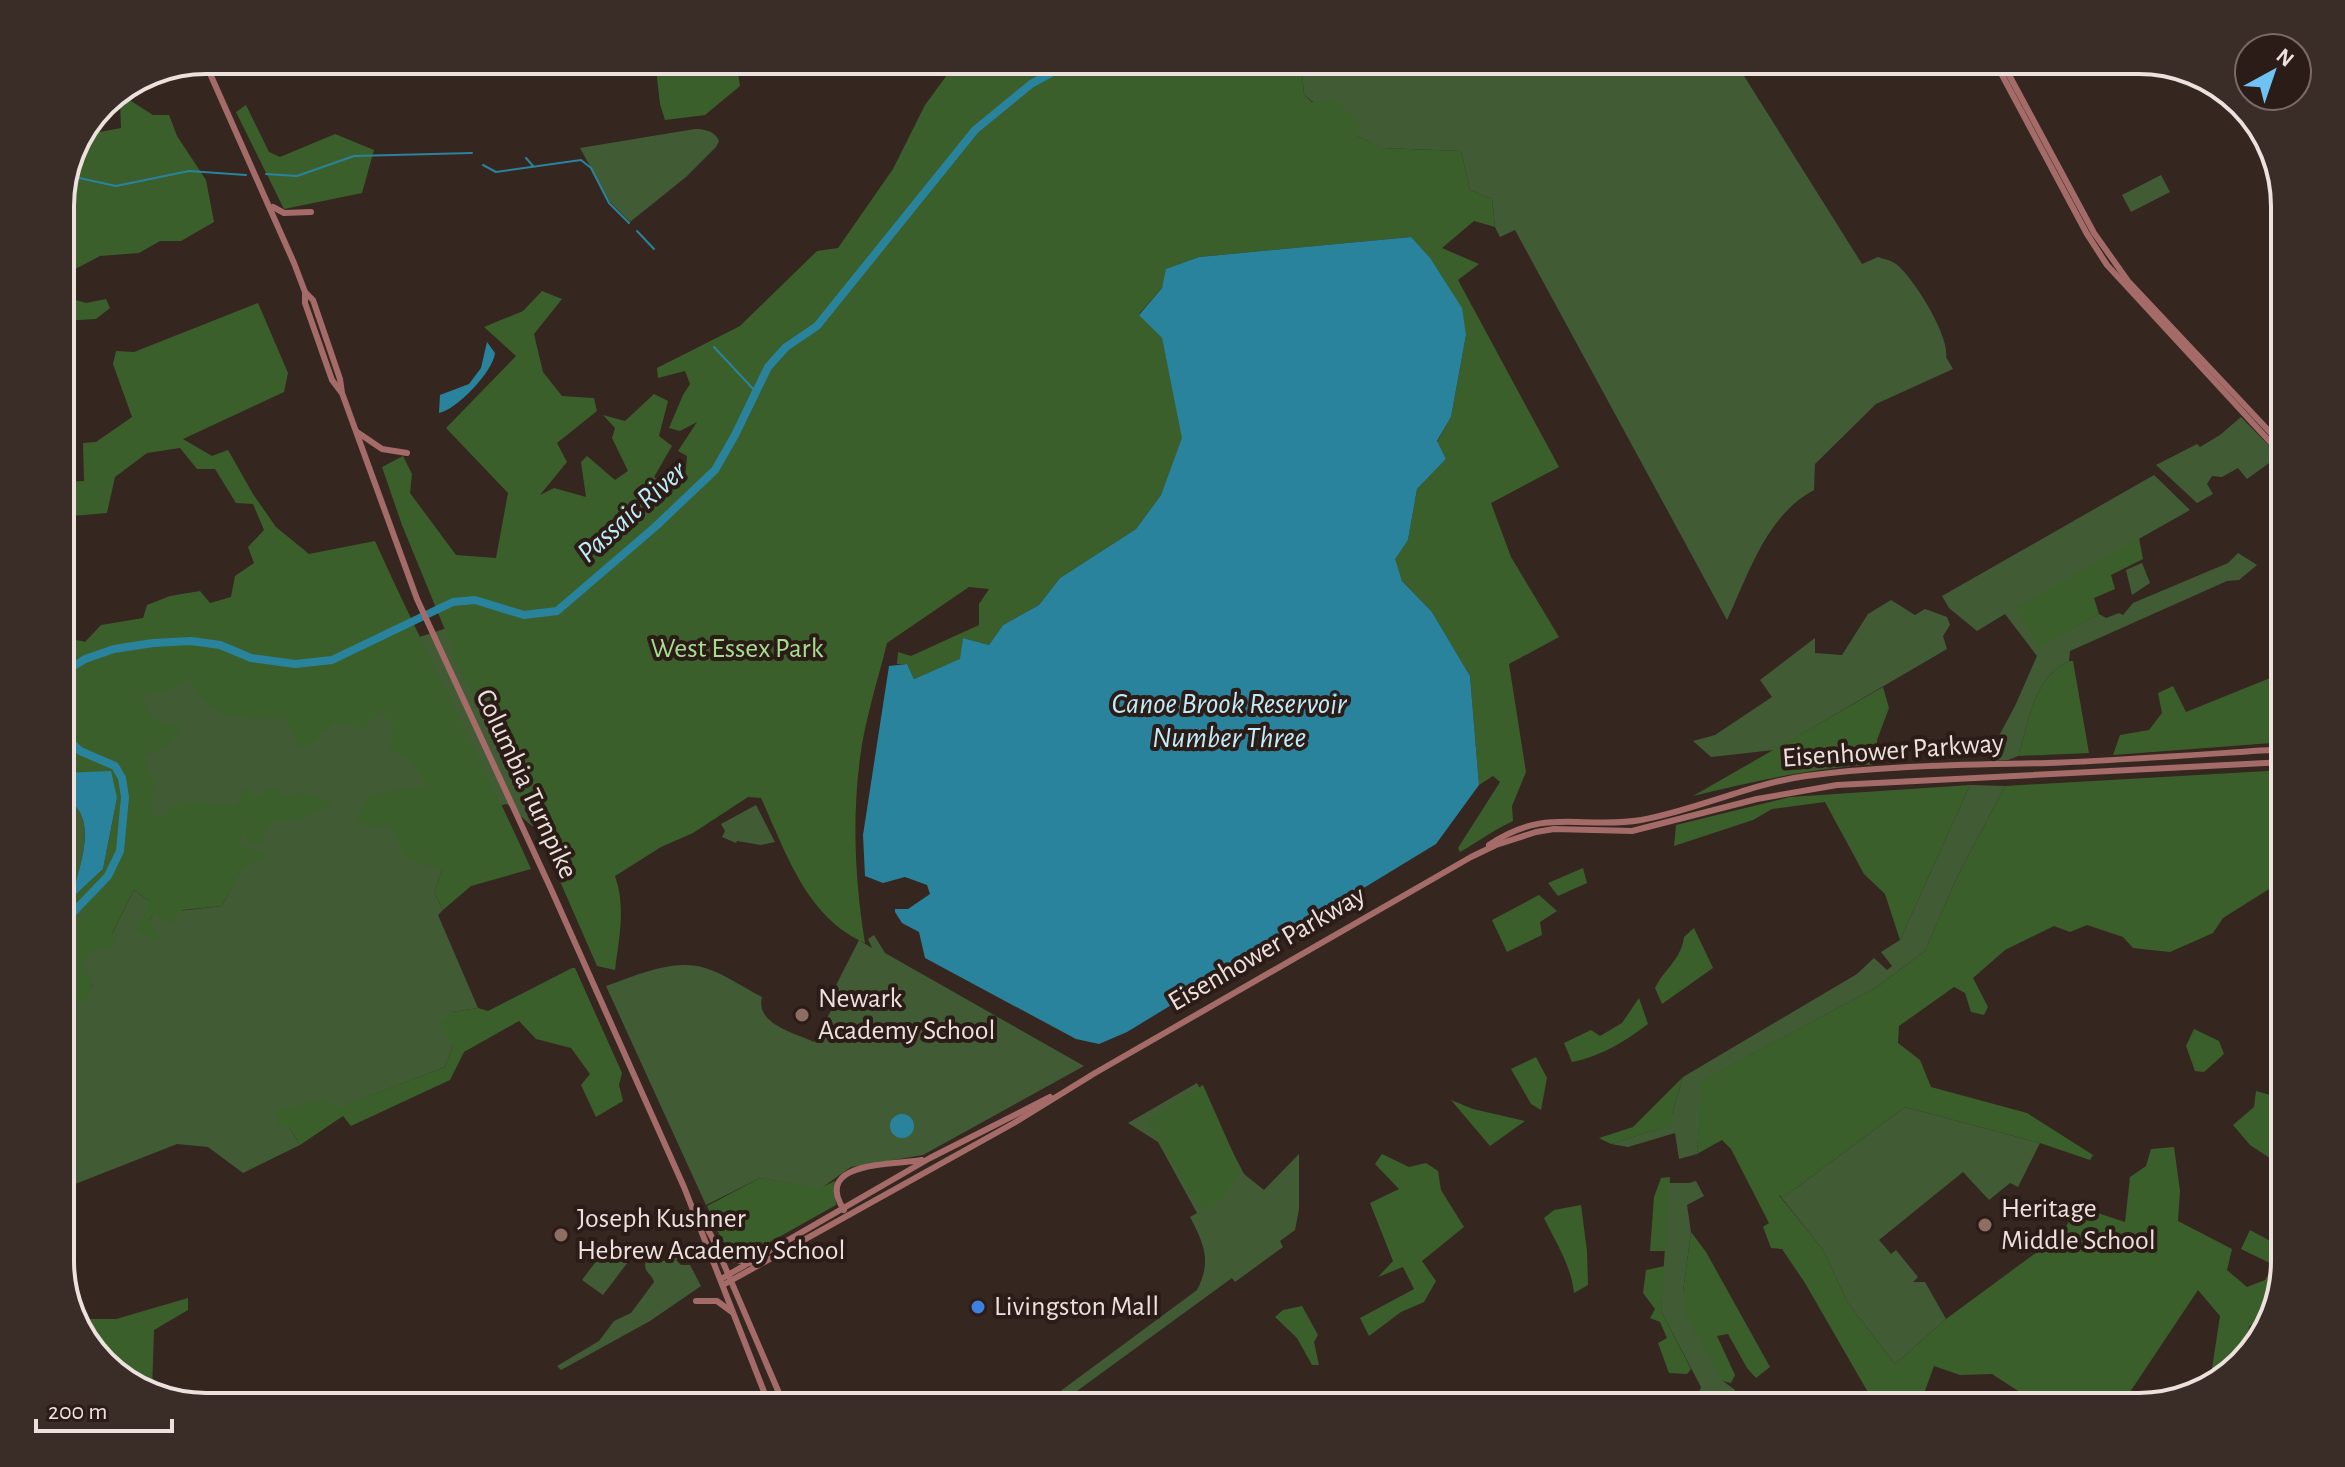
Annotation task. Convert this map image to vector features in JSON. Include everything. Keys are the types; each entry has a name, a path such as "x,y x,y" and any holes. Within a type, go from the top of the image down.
{"main road":[{"name":"Columbia Turnpike","path":"210,74 305,292 313,300 342,393 417,599 684,1187 765,1393"},
{"path":"2002,74 2107,265 2271,443"},
{"path":"2009,74 2106,252 2128,281 2271,433"},
{"path":"268,201 280,212 311,212"},
{"path":"355,430 382,449 407,453"},
{"name":"Eisenhower Parkway","path":"730,1278 745,1274 1014,1123 1502,836 1531,823 1640,820 1756,786 1802,777 1875,770 2100,761 2271,750"},
{"name":"Eisenhower Parkway","path":"1471,857 1536,832 1564,829 1632,831 1757,799 1837,785 2271,763"},
{"name":"Eisenhower Parkway","path":"722,1282 930,1158 1085,1079"},
{"path":"849,1216 836,1195 836,1186 847,1172 930,1158"},
{"name":"Columbia Turnpike","path":"684,1187 713,1239 779,1393"},
{"path":"713,1239 733,1259 750,1263"},
{"path":"738,1298 739,1282 745,1274"},
{"path":"696,1301 717,1301 736,1315"}],"green space":[{"path":"657,74 738,74 740,86 705,115 665,120"},
{"path":"948,74 1302,74 1304,95 1312,102 1337,100 1359,123 1358,136 1383,148 1461,151 1470,190 1492,199 1495,227 1474,221 1442,248 1479,264 1458,280 1559,467 1491,503 1511,557 1559,637 1509,664 1526,772 1512,806 1513,821 1460,852 1458,848 1500,782 1493,776 1479,785 1470,676 1432,612 1402,581 1394,559 1408,540 1417,489 1446,459 1437,442 1451,417 1466,335 1411,237 1199,257 1167,269 1162,288 1139,314 1162,338 1183,438 1161,495 1136,529 1060,578 1039,605 1003,625 989,645 963,638 961,659 914,679 907,664 897,664 898,652 911,656 979,625 979,604 989,589 969,587 887,643 865,729 856,804 859,897 865,943 845,932 813,900 789,861 761,798 748,797 693,833 661,847 615,876 621,911 615,970 597,966 542,840 454,658 382,467 403,456 412,474 410,493 456,555 496,558 508,493 446,428 516,356 484,327 523,311 542,291 562,299 534,334 543,372 562,396 594,398 597,411 557,443 567,462 540,495 554,488 586,497 581,462 587,456 615,480 628,471 612,438 615,428 603,415 625,421 654,394 668,401 659,436 672,446 654,477 669,486 685,480 687,456 678,451 697,422 680,431 669,428 690,384 685,371 658,378 657,368 740,326 817,251 838,248 893,169 925,105"},
{"name":"West Essex Park","path":"1241,74 1249,74 869,625 845,748 532,826 507,804 394,829 442,870 434,892 443,910 438,915 478,1008 452,1012 453,1045 445,1067 289,1127 300,1145 243,1173 208,1147 177,1144 74,1184 74,990 93,988 82,963 88,952 112,934 134,890 149,901 149,921 153,914 222,906 242,867 107,894 137,804 94,756 78,689 410,640 475,619 538,635"},
{"path":"1302,74 1743,74 1862,264 1878,257 1896,264 1912,281 1936,322 1946,348 1946,357 1953,369 1876,404 1815,464 1814,490 1797,501 1771,530 1727,620 1515,230 1500,237 1495,227 1492,199 1470,190 1461,151 1382,148 1358,136 1304,95"},
{"path":"129,100 153,115 169,115 177,136 206,180 214,222 181,241 160,241 139,253 100,256 74,270 74,197 78,172 96,133 121,128 120,107"},
{"path":"246,105 269,152 280,157 335,134 374,150 362,193 284,209 236,112"},
{"path":"695,129 715,135 719,141 716,147 686,177 630,222 609,201 580,148"},
{"path":"2161,175 2170,192 2131,212 2122,195"},
{"path":"74,299 86,303 106,299 110,308 96,319 74,320"},
{"path":"258,303 288,373 284,392 183,439 212,456 228,450 276,527 309,554 375,541 531,869 471,886 443,910 434,892 442,870 405,858 392,826 355,825 368,795 426,785 412,761 390,749 394,723 379,712 364,728 334,722 313,744 299,747 286,719 229,716 208,704 190,679 163,693 141,695 152,719 182,728 170,744 144,756 154,784 151,816 164,816 179,801 235,805 246,788 254,797 275,787 283,797 302,792 334,804 306,818 269,823 260,845 248,841 245,825 239,846 270,855 242,868 222,906 183,910 171,923 153,914 149,921 160,936 155,941 138,930 149,901 134,890 112,934 118,945 89,952 83,963 93,988 85,1000 74,1005 74,923 85,918 74,896 103,869 117,798 74,778 74,639 85,642 101,625 143,618 147,605 170,596 200,591 210,603 231,597 235,576 254,563 248,547 264,530 253,504 236,503 215,469 197,469 180,448 147,453 115,477 107,513 74,516 74,481 84,481 83,443 96,442 132,417 113,364 116,351 134,352"},
{"path":"2241,417 2271,448 2271,462 2247,479 2238,468 2222,477 2212,476 2207,484 2213,494 2197,503 2156,465 2220,435"},
{"path":"2154,475 2190,510 2075,575 2040,646 2099,614 2106,618 2119,613 2123,615 2133,603 2228,563 2238,553 2257,565 2239,580 2227,581 2070,651 2069,661 2047,678 2034,702 2018,756 1991,761 1995,743 2037,656 2005,614 1977,631 1949,608 1942,596"},
{"path":"2139,538 2143,559 2111,575 2115,589 2094,598 2099,614 2040,647 2015,608"},
{"path":"2142,563 2150,583 2132,595 2126,570"},
{"path":"1891,600 1915,615 1925,609 1947,617 1950,625 1943,636 1947,649 1774,750 1711,757 1693,741 1715,735 1772,697 1760,680 1815,638 1815,653 1842,655 1868,614"},
{"path":"2073,661 2089,753 2018,756 2029,715 2040,690 2047,678"},
{"path":"2271,678 2271,743 2113,755 2120,735 2149,730 2162,713 2158,693 2173,686 2186,712"},
{"path":"1883,687 1889,708 1877,740 1877,764 1785,776 1693,796"},
{"path":"2271,771 2271,888 2223,918 2213,933 2170,952 2133,948 2123,937 2087,925 2070,932 2054,926 2005,950 1973,978 1988,1007 1984,1015 1971,1012 1965,993 1954,987 1899,1026 1898,1043 1920,1060 1931,1087 2027,1113 2093,1155 2090,1160 2040,1143 1905,1107 1784,1197 1779,1195 1823,1250 1848,1303 1895,1364 1946,1319 2060,1235 2079,1207 2125,1222 2130,1177 2146,1166 2151,1149 2174,1147 2180,1191 2178,1221 2232,1249 2227,1270 2247,1287 2265,1280 2270,1271 2267,1295 2244,1341 2212,1371 2220,1316 2198,1290 2129,1393 2021,1393 1992,1374 1960,1375 1934,1366 1924,1393 1868,1393 1805,1283 1782,1249 1771,1248 1763,1227 1769,1223 1731,1149 1722,1140 1697,1154 1701,1081 1877,987 1925,951 1957,877 2005,786"},
{"path":"1970,785 2005,786 1957,877 1925,951 1877,987 1702,1081 1697,1154 1679,1159 1675,1133 1628,1147 1611,1144 1671,1125 1683,1077 1857,974 1874,958 1887,970 1892,966 1881,952 1900,940"},
{"path":"1970,785 1900,940 1885,894 1864,874 1825,802 1772,809 1753,820 1674,846 1676,825 1790,797"},
{"path":"74,805 85,827 83,856 74,890"},
{"path":"756,805 775,842 761,845 736,843 722,837 725,831 721,824"},
{"path":"1583,868 1587,883 1558,896 1548,883"},
{"path":"1539,895 1557,911 1540,922 1542,935 1507,952 1492,920"},
{"path":"74,901 86,918 74,924"},
{"path":"1694,928 1713,968 1662,1004 1655,988 1676,958 1684,937"},
{"name":"Newark Academy School","path":"874,935 885,953 1084,1066 923,1155 851,1167 820,1189 760,1178 706,1205 606,986 668,967 693,965 705,968 762,997 761,1006 770,1021 814,1042 833,1007 827,1003 859,940 872,948 868,939"},
{"path":"575,968 622,1073 619,1085 623,1101 596,1117 581,1085 590,1074 571,1048 536,1039 519,1021 464,1052 450,1080 351,1126 343,1116 300,1145 289,1127 276,1125 277,1110 321,1099 337,1108 445,1067 453,1045 440,1025 452,1012 478,1008 488,1011"},
{"path":"1639,998 1648,1024 1612,1048 1572,1062 1564,1043 1591,1030 1600,1036 1622,1023"},
{"path":"2194,1029 2219,1041 2224,1054 2204,1072 2195,1071 2186,1046"},
{"path":"1536,1057 1547,1078 1541,1110 1531,1104 1511,1069"},
{"path":"1683,1077 1672,1114 1672,1125 1611,1144 1599,1138 1633,1127"},
{"path":"1197,1083 1244,1174 1264,1190 1299,1154 1299,1209 1295,1230 1280,1241 1283,1247 1235,1282 1232,1278 1074,1393 1058,1393 1197,1290 1202,1280 1204,1253 1190,1217 1197,1213 1158,1142 1128,1123"},
{"path":"1203,1085 1241,1171 1221,1201 1205,1210 1190,1192 1147,1121"},
{"path":"2256,1091 2271,1095 2271,1159 2250,1145 2233,1125 2254,1107"},
{"path":"1451,1100 1473,1109 1525,1121 1490,1146"},
{"path":"1905,1107 2040,1143 2018,1187 2010,1183 1989,1200 1963,1172 1879,1240 1891,1254 1896,1250 1918,1277 1913,1282 1925,1282 1946,1319 1895,1364 1848,1303 1823,1250 1778,1193 1784,1197"},
{"path":"1382,1154 1409,1167 1426,1163 1438,1171 1441,1190 1464,1227 1422,1261 1436,1281 1424,1302 1401,1312 1369,1336 1360,1318 1414,1289 1403,1267 1378,1277 1393,1261 1370,1203 1399,1189 1375,1164"},
{"path":"1670,1177 1666,1251 1650,1251 1654,1197 1661,1178"},
{"path":"760,1178 820,1188 835,1181 836,1205 745,1256 737,1254 725,1244 707,1206"},
{"path":"1696,1181 1704,1196 1687,1205 1691,1232 1683,1292 1723,1381 1735,1393 1699,1393 1701,1387 1661,1311 1669,1183"},
{"path":"1581,1205 1588,1285 1574,1293 1566,1264 1544,1218 1554,1210"},
{"path":"2250,1230 2271,1241 2271,1263 2241,1249"},
{"path":"1691,1232 1706,1252 1770,1367 1756,1378 1728,1334 1717,1336 1735,1375 1731,1383 1723,1381 1687,1319 1683,1292"},
{"path":"610,1243 631,1258 603,1295 582,1280"},
{"path":"695,1244 697,1247 676,1260 681,1265 690,1265 701,1286 650,1321 561,1370 557,1366 599,1341 614,1321 631,1313 654,1282 645,1268 646,1261 663,1261"},
{"path":"1665,1266 1661,1311 1691,1369 1687,1374 1669,1373 1658,1343 1667,1338 1660,1322 1650,1318 1655,1309 1643,1293 1646,1270"},
{"path":"188,1298 188,1310 154,1330 152,1382 113,1354 88,1319 116,1319"},
{"path":"1302,1306 1318,1335 1314,1342 1319,1365 1312,1365 1297,1338 1275,1317 1283,1310"}],"water":[{"name":"Canoe Brook Reservoir Number Three","path":"1411,237 1430,258 1462,308 1466,335 1451,417 1437,441 1446,459 1417,489 1408,540 1395,559 1402,581 1432,612 1470,676 1479,785 1436,844 1127,1032 1099,1044 1076,1039 925,958 919,932 902,923 895,909 908,909 930,894 927,885 905,877 883,883 865,876 863,835 889,666 907,664 914,679 960,659 963,638 989,645 1003,625 1039,605 1060,578 1136,529 1161,495 1182,438 1162,338 1139,315 1162,288 1166,269 1199,257"},
{"path":"487,342 495,353 488,370 464,398 439,413 440,395 469,384 481,368"},
{"path":"111,771 117,798 103,869 74,896 85,841 81,814 74,805 74,773"},
{"path":"902,1114 910,1118 914,1126 910,1134 902,1138 894,1134 890,1126 894,1118"}],"waterway":[{"name":"Passaic River","path":"74,666 114,649 191,641 220,645 251,658 295,664 332,660 453,602 475,600 524,615 557,611 655,527 715,470 768,367 786,347 817,326 975,130 1031,84 1049,74"},
{"path":"266,174 297,176 354,156 472,153"},
{"path":"526,158 533,166"},
{"path":"483,165 496,172 581,160 591,168 609,203 629,223"},
{"path":"77,178 116,186 189,171 246,175"},
{"path":"637,231 654,249"},
{"path":"714,347 756,392"},
{"name":"Passaic River","path":"74,745 80,751 115,766 122,778 125,797 120,851 108,876 74,911"}],"place":[{"name":"Newark Academy School","path":"802,1015"},
{"name":"Heritage Middle School","path":"1985,1225"},
{"name":"Joseph Kushner Hebrew Academy School","path":"561,1235"},
{"name":"Livingston Mall","path":"978,1307"}]}
